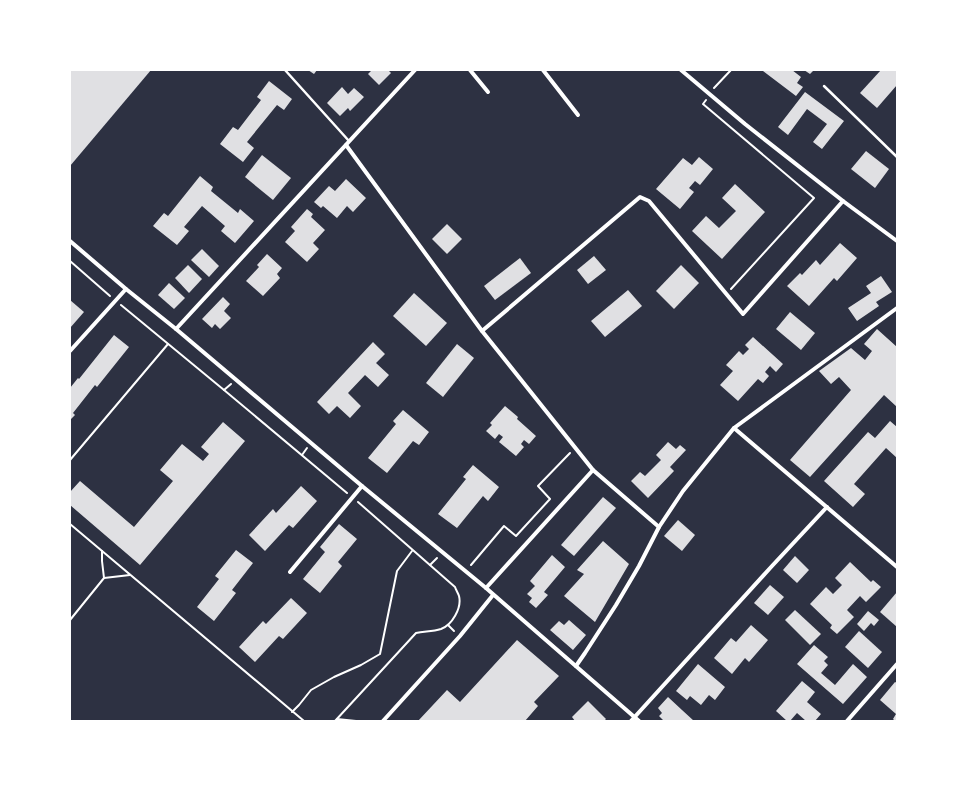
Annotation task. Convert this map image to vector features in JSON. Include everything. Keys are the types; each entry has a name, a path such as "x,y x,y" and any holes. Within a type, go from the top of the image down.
{"street":[{"path":"176,329 415,70"},
{"path":"470,70 488,92"},
{"path":"543,70 578,114"},
{"path":"681,70 745,124 843,201 897,241"},
{"path":"348,143 482,332 592,470 659,527"},
{"path":"482,332 640,197 649,201 743,314 843,201"},
{"path":"70,241 486,588 639,721"},
{"path":"70,351 126,289"},
{"path":"576,666 621,598 659,527 684,491 734,428 897,308"},
{"path":"734,428 897,567"},
{"path":"486,588 592,470"},
{"path":"290,572 362,486"},
{"path":"631,721 826,507"},
{"path":"383,721 460,636 493,595"},
{"path":"847,721 897,664"}],"lane":[{"path":"285,70 348,143"},
{"path":"824,86 897,157"}],"path":[{"path":"726,294 814,198 703,104 709,94 731,70"},
{"path":"70,261 115,301 230,395 455,587 460,597 456,616 448,625 441,629 416,633 336,720"},
{"path":"70,460 168,344"},
{"path":"465,572 504,526 516,536 550,499 538,486 575,448"},
{"path":"70,524 304,721"},
{"path":"292,712 311,690 380,654 397,571 412,550"},
{"path":"102,551 104,578"},
{"path":"430,566 442,552"},
{"path":"70,620 104,578 130,575"},
{"path":"336,720 356,721"}],"building":[{"path":"70,70 151,70 70,166"},
{"path":"308,70 317,70 314,74"},
{"path":"372,70 388,70 391,73 379,85 368,74"},
{"path":"763,70 792,70 801,77 797,83 803,87 796,96"},
{"path":"804,70 814,70 810,74"},
{"path":"881,70 897,70 897,85 877,108 860,93"},
{"path":"269,81 292,99 284,110 277,105 247,142 254,148 243,162 220,144 233,127 238,130 261,100 257,97"},
{"path":"342,87 348,94 354,88 364,97 350,111 348,108 340,116 327,103"},
{"path":"805,92 844,121 822,149 813,142 827,124 807,109 788,135 778,127"},
{"path":"866,151 889,169 875,188 851,169"},
{"path":"262,155 291,178 273,200 245,177"},
{"path":"699,157 713,169 700,185 695,181 689,188 694,192 680,209 656,189 683,158 692,165"},
{"path":"200,176 213,187 211,191 238,213 240,209 254,221 235,243 221,231 225,226 202,206 184,227 189,231 177,245 153,226 164,213 168,216"},
{"path":"346,179 366,198 353,212 347,206 337,218 323,206 321,208 314,202 329,186 335,191"},
{"path":"735,184 765,212 722,259 692,231 706,216 719,228 736,211 722,198"},
{"path":"307,209 313,214 311,217 325,230 313,243 319,249 307,262 285,242 295,231 291,227"},
{"path":"447,224 462,239 447,254 432,239"},
{"path":"840,243 857,258 837,281 834,278 809,306 787,286 800,273 802,275 816,260 820,265"},
{"path":"202,249 219,266 209,277 191,260"},
{"path":"267,254 282,268 277,274 280,278 263,296 246,281 259,267 257,265"},
{"path":"594,256 606,270 588,284 577,270"},
{"path":"520,258 531,273 495,300 484,286"},
{"path":"188,265 202,279 189,293 175,278"},
{"path":"681,265 699,283 674,309 656,291"},
{"path":"881,276 892,292 876,302 879,306 857,321 848,308 871,293 866,286"},
{"path":"169,283 185,298 174,309 158,295"},
{"path":"628,290 642,306 605,337 591,321"},
{"path":"414,293 447,323 426,346 393,316"},
{"path":"223,297 230,304 224,311 231,318 220,329 215,324 212,328 202,319"},
{"path":"70,300 84,312 70,328"},
{"path":"790,312 815,333 801,350 776,329"},
{"path":"877,329 897,347 897,407 884,395 810,477 790,460 851,390 839,377 831,384 819,371 851,348 865,360 872,351 864,344"},
{"path":"114,335 129,347 97,387 95,385 73,413 75,415 70,420 70,388"},
{"path":"753,337 783,364 776,372 770,366 765,372 769,376 763,383 758,379 738,401 720,385 733,371 726,365 739,351 743,355 749,349 745,345"},
{"path":"373,342 385,354 376,363 389,375 378,387 365,375 348,393 361,406 350,418 337,406 329,414 317,402"},
{"path":"457,344 474,358 443,397 426,383"},
{"path":"505,406 536,436 529,444 524,440 521,444 524,447 516,456 499,442 503,437 499,434 495,439 486,431 492,425 490,423"},
{"path":"403,410 429,432 419,445 413,441 387,473 368,458 396,424 393,421"},
{"path":"890,421 897,427 897,458 886,448 854,484 865,494 853,507 824,481 868,432 875,438"},
{"path":"223,422 245,441 140,565 70,505 70,492 80,481 134,527 173,481 160,470 182,444 203,461 209,454 201,447"},
{"path":"668,442 676,449 680,445 686,450 670,467 674,471 648,498 631,481 640,472 645,476 661,460 656,455"},
{"path":"473,465 499,487 488,501 483,496 457,528 438,514 466,479 463,477"},
{"path":"301,486 317,501 293,528 289,525 265,551 249,535 273,509 276,513"},
{"path":"603,497 616,508 574,556 561,545"},
{"path":"678,520 695,535 682,551 664,536"},
{"path":"339,524 357,539 338,562 342,566 320,593 303,579 325,552 320,547"},
{"path":"603,541 629,564 595,622 564,596 584,574 577,570"},
{"path":"236,550 253,563 232,590 236,593 214,621 197,607 219,579 215,576"},
{"path":"552,555 565,567 544,592 548,595 536,608 529,602 532,598 527,594 535,586 530,581"},
{"path":"795,556 809,570 797,583 783,570"},
{"path":"850,562 871,582 873,580 881,587 866,602 860,596 847,610 854,617 837,634 830,628 832,625 810,604 826,587 833,594 842,585 835,578"},
{"path":"770,585 784,597 768,615 754,603"},
{"path":"897,592 897,627 880,612"},
{"path":"291,598 307,613 283,639 279,636 255,662 239,647 263,621 266,624"},
{"path":"795,610 821,634 810,645 785,620"},
{"path":"868,611 879,620 874,626 871,623 864,631 857,624"},
{"path":"569,620 586,635 573,650 550,630 559,621 564,625"},
{"path":"751,625 768,640 749,662 745,658 732,674 714,658 731,638 736,642"},
{"path":"859,631 882,652 868,668 845,647"},
{"path":"517,640 559,676 534,702 538,706 525,721 418,721 447,690 460,702"},
{"path":"814,645 828,657 824,661 828,665 821,673 835,685 853,664 867,677 843,704 797,664"},
{"path":"698,664 725,687 715,700 709,695 701,705 690,696 687,700 676,691"},
{"path":"802,681 815,692 807,702 821,714 815,721 806,721 797,713 790,721 787,721 776,711"},
{"path":"895,682 897,683 897,721 893,719 896,714 880,700"},
{"path":"668,697 694,721 664,721 659,716 662,713 658,708"},
{"path":"588,701 606,719 604,721 575,721 572,717"}]}
